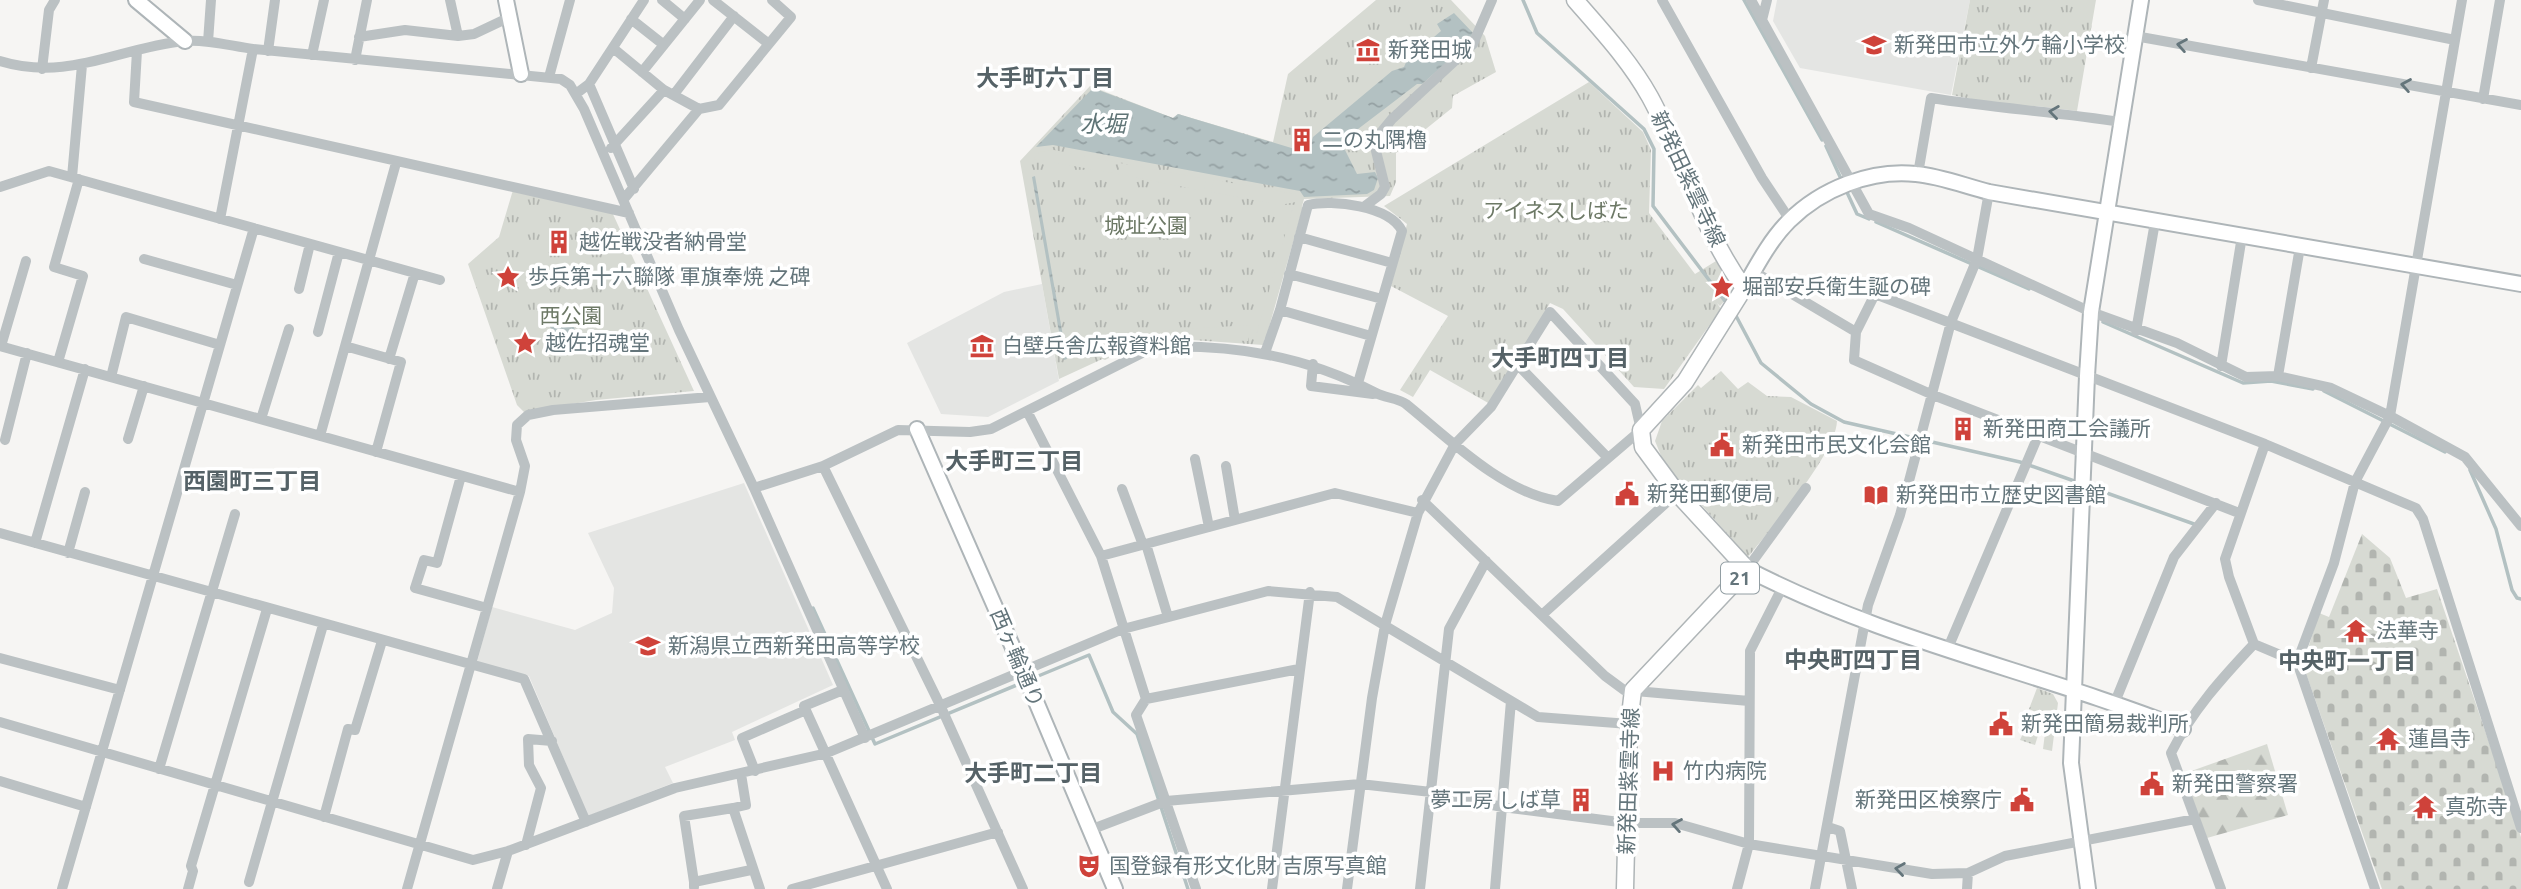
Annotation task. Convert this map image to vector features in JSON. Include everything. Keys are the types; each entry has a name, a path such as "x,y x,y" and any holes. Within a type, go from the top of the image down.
{"main road":[{"name":"新発田紫雲寺線","path":"1576,0 1629,63 1650,97 1700,214 1744,289"},
{"path":"1641,429 1685,382 1744,289"},
{"name":"21","path":"1641,429 1643,447 1677,493 1747,569"},
{"name":"新発田紫雲寺線","path":"1625,889 1629,724 1633,690 1747,569"}],"street":[{"path":"42,69 49,10 55,0"},
{"path":"135,0 185,41"},
{"path":"208,42 211,0"},
{"path":"268,51 275,0"},
{"path":"312,55 324,0"},
{"path":"355,60 367,0"},
{"path":"450,0 458,36"},
{"path":"506,0 520,74"},
{"path":"549,77 570,0"},
{"path":"577,93 589,85 644,0"},
{"path":"662,0 685,19"},
{"path":"642,72 700,0"},
{"path":"713,0 769,44"},
{"path":"623,200 635,189 699,109 719,105 791,17 772,0"},
{"path":"1365,206 1381,194 1385,187 1376,151 1378,136 1392,119 1473,44 1492,0"},
{"path":"1662,0 1762,178 1790,219"},
{"path":"1751,0 1869,214 1977,259 2136,331 2177,344 2246,377 2278,376 2331,388 2390,416 2465,457 2521,526"},
{"path":"1762,20 1767,0"},
{"path":"2088,889 2071,762 2086,453 2087,376 2091,312 2141,0"},
{"path":"2258,0 2323,6 2455,40"},
{"path":"2375,889 2297,662 2334,563 2355,482 2390,416 2462,0"},
{"path":"2483,99 2500,0"},
{"path":"2311,68 2323,6"},
{"path":"603,152 616,146 670,92 734,16"},
{"path":"359,37 405,30 458,36 474,34 510,17"},
{"path":"631,19 664,45"},
{"path":"2135,36 2521,105"},
{"path":"0,61 42,69 82,65 185,41 253,50 549,77 570,85 577,93 864,738"},
{"path":"613,48 670,92 699,109"},
{"path":"220,219 253,50"},
{"path":"137,51 134,102 396,163 629,213"},
{"path":"58,362 83,276 54,267 76,178 82,65"},
{"path":"589,85 635,189"},
{"path":"1918,174 1931,98 2012,111 2038,110 2121,122"},
{"path":"320,436 396,163"},
{"path":"0,187 49,171 439,280"},
{"path":"1744,289 1753,271 1790,219 1852,181 1886,172 1918,174 1989,192 2106,214 2521,284"},
{"path":"1815,889 1868,605 1900,515 1951,322 1977,259 1989,192"},
{"path":"1265,353 1280,310 1308,205 1365,206 1399,225 1402,231 1358,383"},
{"path":"2136,331 2155,222"},
{"path":"62,889 254,228"},
{"path":"2221,366 2242,236"},
{"path":"1299,237 1392,263"},
{"path":"299,289 310,244"},
{"path":"2278,376 2300,247"},
{"path":"318,332 339,252"},
{"path":"144,259 237,285"},
{"path":"26,261 0,346 520,492"},
{"path":"1753,271 1856,332"},
{"path":"389,359 415,273"},
{"path":"1289,274 1382,299"},
{"path":"2239,513 1933,395 1854,360 1856,332 1875,294 2265,444 2416,508 2423,519 2521,828"},
{"path":"1280,310 1371,336"},
{"path":"1313,364 1311,386 1381,396 1404,403 1455,444 1525,493 1558,501 1641,429 1635,404 1550,312 1491,407 1455,444 1422,500 1385,625 1347,889"},
{"path":"111,377 126,317 220,345"},
{"path":"261,419 289,329"},
{"path":"754,488 823,466 898,430 970,432 991,429 1028,413 1154,346 1183,345 1265,353 1313,364 1381,396"},
{"path":"345,346 401,362 376,452"},
{"path":"5,440 27,353"},
{"path":"1517,364 1608,458"},
{"path":"35,543 85,369"},
{"path":"128,439 144,386"},
{"path":"407,889 520,492 525,466 515,431 520,421 528,415 582,406 710,397"},
{"path":"1028,413 1101,556 1146,699"},
{"name":"西ヶ輪通り","path":"917,429 1115,889"},
{"path":"1948,648 2038,436"},
{"path":"2265,444 2225,559 2254,644 2297,662"},
{"path":"1195,459 1209,527"},
{"path":"823,466 941,707 1023,889"},
{"path":"1226,466 1235,520"},
{"path":"461,476 437,563 424,560 415,588 487,608"},
{"path":"1806,488 1747,569 1865,622 2115,702 2183,729"},
{"path":"1122,489 1145,544 1168,617"},
{"path":"68,552 85,492"},
{"path":"1543,614 1677,493"},
{"path":"1101,556 1335,494 1418,513"},
{"path":"1422,500 1543,614 1605,677 1625,690 1749,701"},
{"path":"2115,702 2174,557 2216,503"},
{"path":"159,769 235,514"},
{"path":"0,533 469,666 524,679 586,822"},
{"path":"1420,889 1449,629 1486,561"},
{"path":"1737,889 1749,844 1750,651 1783,586"},
{"path":"0,722 473,860 526,845 675,788 827,753 1024,673 1123,629 1268,591 1310,592 1337,597 1538,717 1629,724"},
{"path":"1272,889 1310,592"},
{"path":"188,889 193,871 191,866 267,609"},
{"path":"249,882 323,625"},
{"path":"324,817 348,729 355,730 382,641"},
{"path":"2221,889 2171,753 2183,729 2213,688 2254,644"},
{"path":"0,658 120,690"},
{"path":"1196,889 1136,715 1146,699 1299,669"},
{"path":"843,690 804,706 887,889"},
{"path":"1495,889 1511,701"},
{"path":"755,771 742,738 806,709"},
{"path":"526,845 541,788 529,765 528,739 552,741"},
{"path":"741,774 746,806 684,816 694,886 751,870"},
{"path":"0,781 86,807"},
{"path":"1090,830 1166,801 1360,784 1432,792 1502,807 1627,823 1675,823 1749,844 1845,862 1932,874 1968,873 2005,856 2195,819"},
{"path":"733,807 751,870 760,889"},
{"path":"1828,827 1840,831 1852,889"},
{"path":"792,889 998,832"},
{"path":"497,889 508,851"},
{"path":"1967,889 1968,873"}],"shaded area":[{"name":"新発田市立外ケ輪小学校","path":"1777,0 1970,0 1951,95 1800,68 1773,21"},
{"path":"1042,284 1059,381 988,417 941,414 907,343 1004,292"},
{"name":"新潟県立西新発田高等学校","path":"744,483 833,685 732,732 735,740 665,767 673,783 588,816 529,676 477,662 492,607 575,630 612,613 614,588 588,533"}],"green space":[{"name":"城址公園","path":"1376,0 1451,0 1485,36 1496,72 1453,96 1452,108 1396,153 1396,182 1390,196 1304,199 1263,345 1150,337 1059,379 1020,161 1090,86 1173,118 1178,114 1273,142 1288,74"},
{"path":"1970,0 2096,0 2077,111 2036,106 2015,108 1952,95"},
{"name":"アイネスしばた","path":"1589,82 1643,132 1651,150 1649,213 1695,274 1716,261 1726,279 1728,297 1720,306 1717,303 1721,309 1664,389 1634,387 1563,309 1550,303 1490,404 1430,370 1413,397 1400,390 1448,316 1391,286 1407,224 1384,206"},
{"path":"1054,150 1115,162 1113,173 1034,159 1039,152"},
{"path":"1120,163 1206,179 1204,191 1118,174"},
{"path":"1214,180 1296,194 1296,202 1280,205 1211,192"},
{"name":"西公園","path":"513,190 612,212 694,391 596,400 524,412 517,405 468,264 499,237"},
{"path":"1293,207 1303,207 1266,338 1256,336"},
{"path":"1251,325 1248,341 1150,337 1105,360 1098,357 1150,331"},
{"path":"1122,330 1125,334 1089,353 1084,340 1086,334"},
{"path":"1721,371 1738,389 1748,382 1767,396 1791,397 1837,421 1834,435 1814,471 1748,557 1664,463 1655,441 1662,421 1698,385 1701,388"},
{"path":"2362,534 2390,558 2406,598 2437,589 2521,837 2521,889 2382,889 2303,665 2319,613 2329,617"},
{"path":"2037,688 2053,694 2058,703 2052,751 2043,749 2046,725 2044,716 2029,709"},
{"path":"2030,718 2035,719 2040,729 2035,745 2020,740"},
{"path":"2267,744 2288,815 2207,838 2183,774"}],"water":[{"name":"水堀","path":"1454,13 1473,33 1461,50 1422,84 1417,84 1341,142 1357,174 1375,172 1378,178 1374,190 1367,194 1304,197 1300,191 1053,145 1036,147 1093,88 1173,118 1178,114 1308,153 1313,137 1392,71 1404,67 1407,60 1441,31 1437,24"},
{"path":"1035,176 1067,359 1064,360 1032,177"},
{"path":"568,315 577,334 557,343 549,324"}],"waterway":[{"path":"1523,0 1537,33 1644,129 1654,149 1653,206 1728,305"},
{"path":"1744,0 1822,140"},
{"path":"1826,146 1842,181"},
{"path":"1845,188 1857,214 1869,219"},
{"path":"1876,222 2029,289"},
{"path":"1735,314 1761,363 1811,404 1844,422 2020,462 2080,483"},
{"path":"2103,322 2243,383 2271,381 2313,389"},
{"path":"2324,391 2445,452"},
{"path":"2470,470 2496,529 2512,590 2517,598 2521,599"},
{"path":"2087,486 2194,524"},
{"path":"813,608 875,744 1024,682"},
{"path":"1031,679 1089,655 1113,712 1137,734 1188,889"}],"place":[{"name":"新発田市立外ケ輪小学校","path":"1874,45"},
{"name":"新発田城","path":"1368,50"},
{"name":"二の丸隅櫓","path":"1302,140"},
{"name":"越佐戦没者納骨堂","path":"559,242"},
{"name":"歩兵第十六聯隊 軍旗奉焼 之碑","path":"508,277"},
{"name":"堀部安兵衛生誕の碑","path":"1722,287"},
{"name":"越佐招魂堂","path":"525,343"},
{"name":"白壁兵舎広報資料館","path":"982,346"},
{"name":"新発田商工会議所","path":"1963,429"},
{"name":"新発田市民文化会館","path":"1722,445"},
{"name":"新発田郵便局","path":"1627,494"},
{"name":"新発田市立歴史図書館","path":"1876,495"},
{"name":"法華寺","path":"2356,631"},
{"name":"新潟県立西新発田高等学校","path":"648,646"},
{"name":"新発田簡易裁判所","path":"2001,724"},
{"name":"蓮昌寺","path":"2388,739"},
{"name":"竹内病院","path":"1663,771"},
{"name":"新発田警察署","path":"2152,784"},
{"name":"夢工房 しば草","path":"1581,800"},
{"name":"新発田区検察庁","path":"2022,800"},
{"name":"真弥寺","path":"2425,807"},
{"name":"国登録有形文化財 吉原写真館","path":"1089,866"}],"district":[{"name":"大手町六丁目","path":"1045,78"},
{"name":"大手町四丁目","path":"1560,358"},
{"name":"大手町三丁目","path":"1014,461"},
{"name":"西園町三丁目","path":"252,481"},
{"name":"中央町四丁目","path":"1853,660"},
{"name":"中央町一丁目","path":"2347,661"},
{"name":"大手町二丁目","path":"1033,773"}]}
